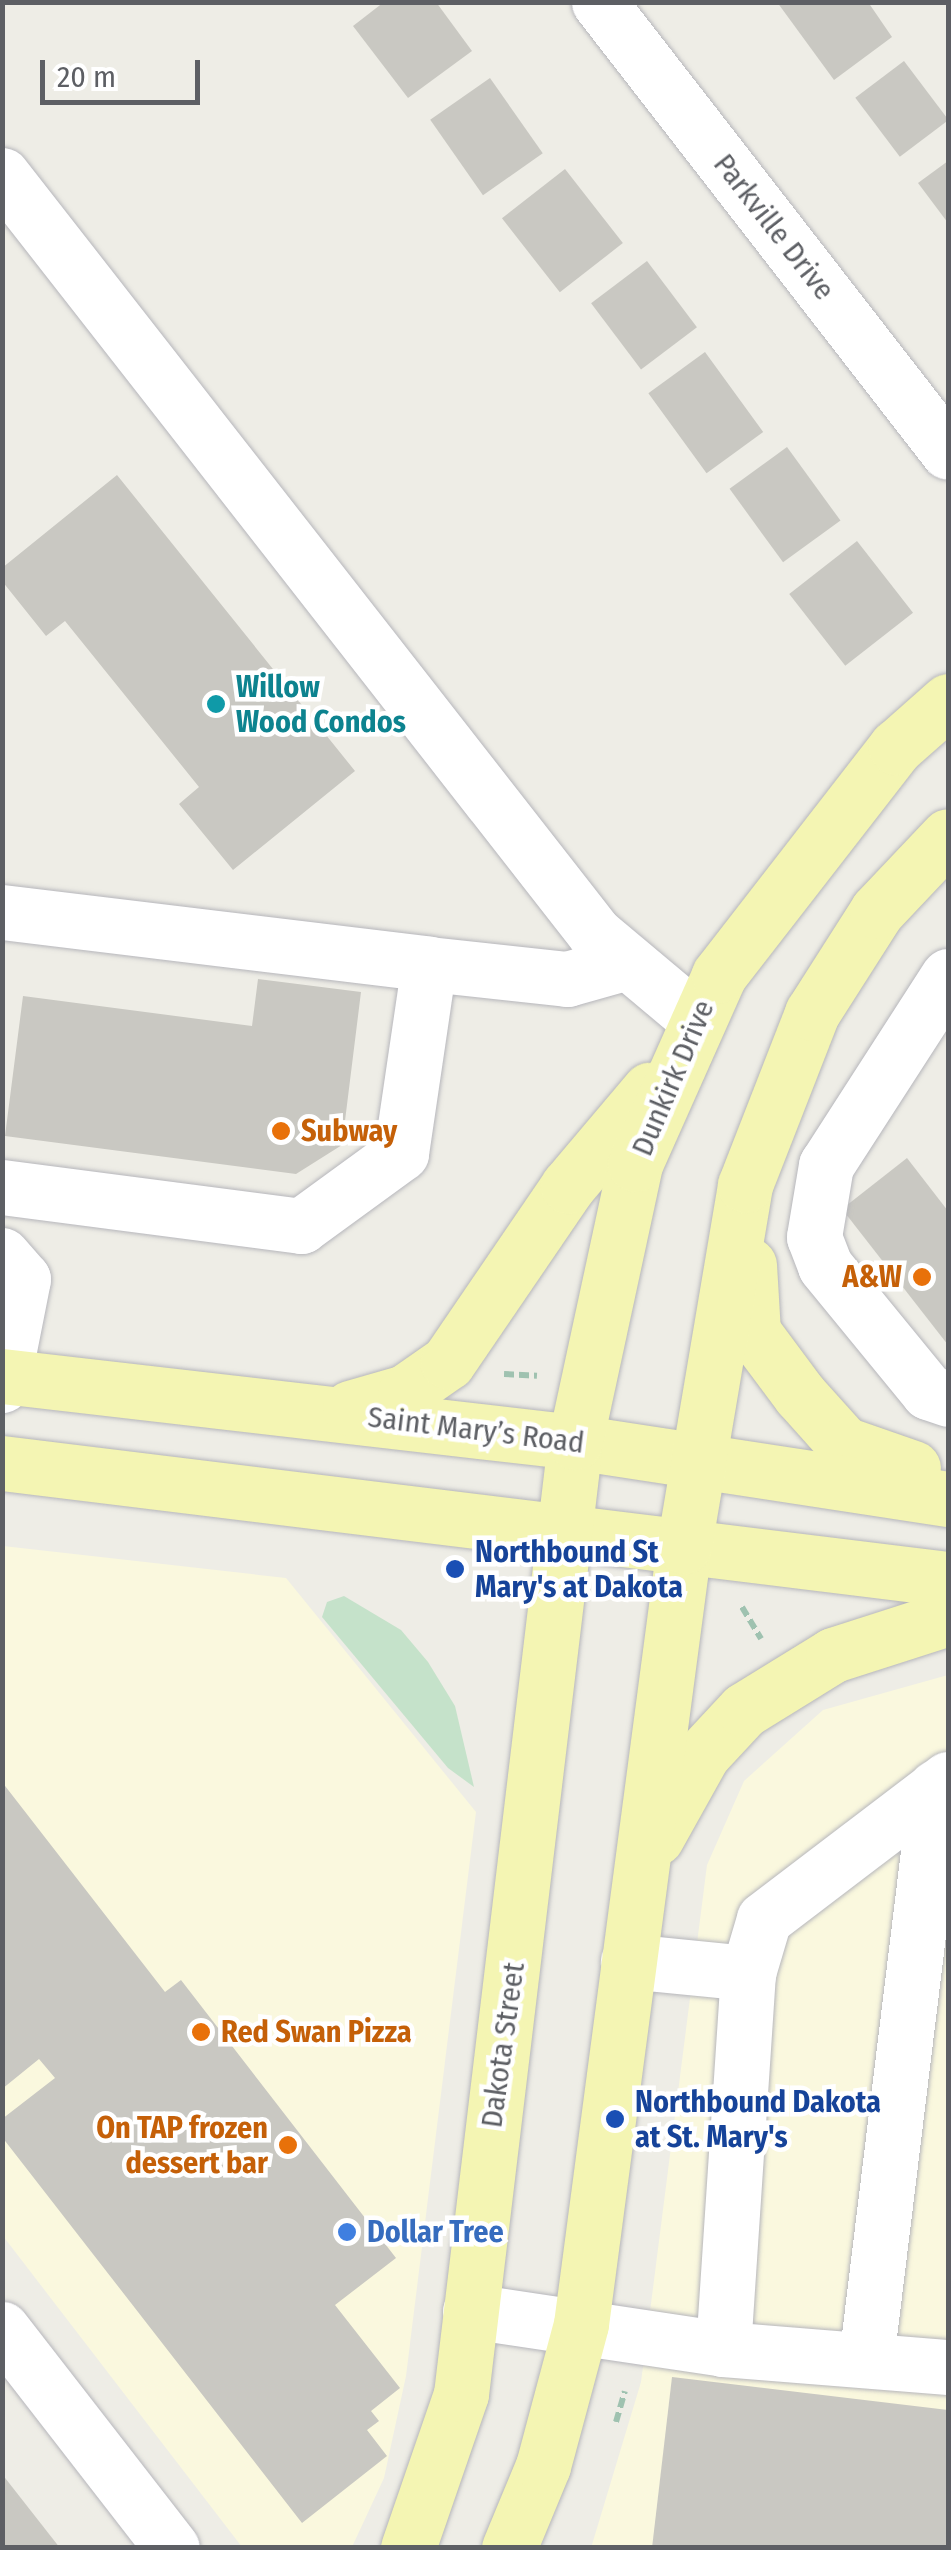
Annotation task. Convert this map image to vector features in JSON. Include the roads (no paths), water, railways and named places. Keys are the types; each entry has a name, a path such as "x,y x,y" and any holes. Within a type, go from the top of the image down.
{"main road":[{"name":"Dunkirk Drive","path":"565,1534 575,1442 618,1225 684,1039 896,747 948,701"},
{"path":"508,2548 543,2466 581,2324 684,1546 744,1185 812,1014 877,910 948,836"},
{"path":"331,1413 404,1392 448,1362 568,1186 684,1039"},
{"path":"744,1185 753,1332 844,1444 948,1480"},
{"name":"Saint Mary’s Road","path":"5,1379 575,1442 948,1499"},
{"path":"2,1463 948,1579"},
{"name":"Dakota Street","path":"408,2548 456,2410 565,1534"},
{"path":"637,1882 671,1803 744,1710 833,1656 948,1618"}],"street":[{"name":"Parkville Drive","path":"599,2 948,452"},
{"path":"2,175 684,1039"},
{"path":"2,912 568,978 624,963"},
{"path":"2,1188 301,1226 402,1154 429,964"},
{"path":"948,976 867,1093 826,1165 814,1238 825,1266 928,1392 948,1399"},
{"path":"2,1254 24,1279 5,1379"},
{"path":"723,2348 748,1972 764,1919 942,1783"},
{"path":"866,2360 942,1783"},
{"path":"628,1962 748,1972"},
{"path":"470,2311 581,2324 723,2348 948,2367"},
{"path":"2,2329 172,2548"}],"place":[{"name":"Willow Wood Condos","path":"216,704"},
{"name":"Subway","path":"281,1131"},
{"name":"A&W","path":"922,1277"},
{"name":"Northbound St Mary's at Dakota","path":"455,1569"},
{"name":"Red Swan Pizza","path":"201,2032"},
{"name":"Northbound Dakota at St. Mary's","path":"615,2119"},
{"name":"On TAP frozen dessert bar","path":"288,2145"},
{"name":"Dollar Tree","path":"347,2232"}]}
